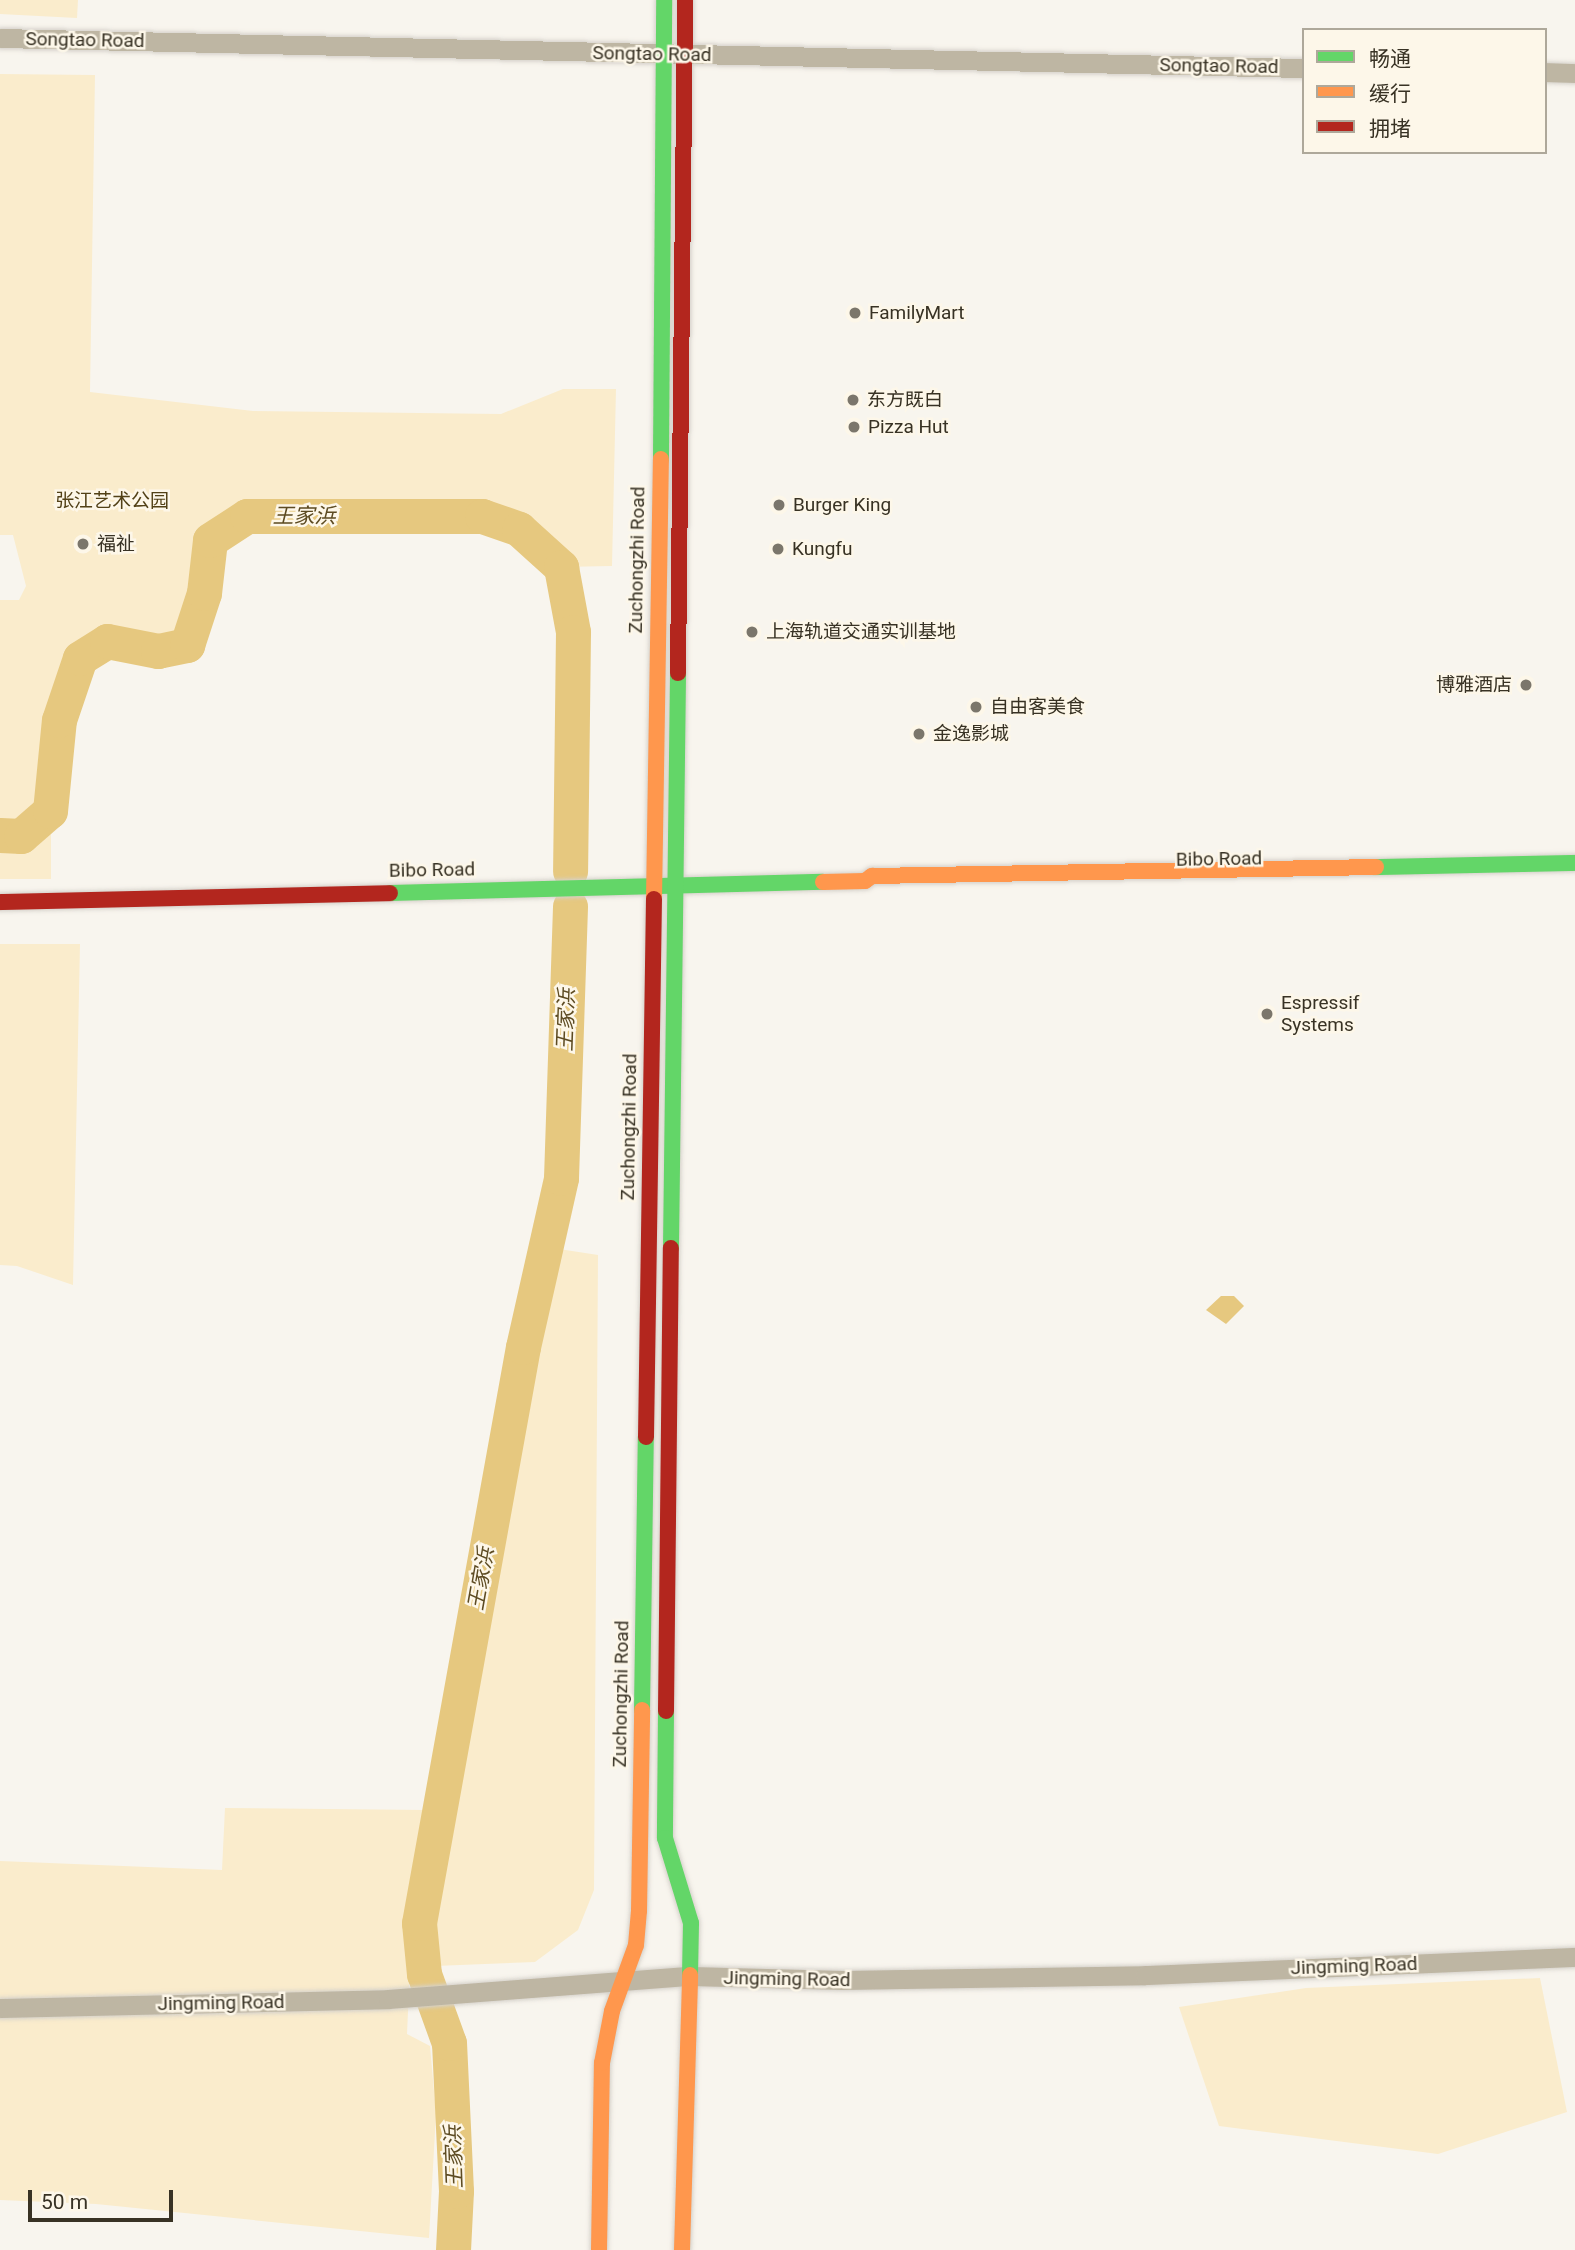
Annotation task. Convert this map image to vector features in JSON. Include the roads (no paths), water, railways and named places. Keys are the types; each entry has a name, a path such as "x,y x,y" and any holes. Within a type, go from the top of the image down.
{"main road":[{"name":"Zuchongzhi Road","path":"664,0 676,55 676,886 665,1838 691,1923 681,2250"},
{"name":"Zuchongzhi Road","path":"598,2250 602,2063 612,2011 627,1979 639,1911 652,887 676,55 685,0"},
{"name":"Bibo Road","path":"0,902 865,881 872,876 1575,863"},
{"name":"Bibo Road","path":"865,881 872,886 1575,873"}],"street":[{"name":"Songtao Road","path":"0,38 1302,68"},
{"path":"1547,72 1575,73"},
{"name":"Jingming Road","path":"0,2008 388,1999 690,1976 843,1980 1145,1975 1575,1957"}],"waterway":[{"name":"王家浜","path":"0,835 21,836 50,811 59,720 80,658 107,641 158,651 187,645 204,593 210,540 247,516 482,516 519,529 561,567 573,632 570,871"},
{"name":"王家浜","path":"453,2250 456,2191 449,2043 424,1974 419,1923 523,1347 561,1178 570,906"}],"place":[{"name":"FamilyMart","path":"855,313"},
{"name":"东方既白","path":"853,400"},
{"name":"Pizza Hut","path":"854,427"},
{"name":"Burger King","path":"779,505"},
{"name":"福祉","path":"83,544"},
{"name":"Kungfu","path":"778,549"},
{"name":"上海轨道交通实训基地","path":"752,632"},
{"name":"博雅酒店","path":"1526,685"},
{"name":"自由客美食","path":"976,707"},
{"name":"金逸影城","path":"919,734"},
{"name":"Espressif Systems","path":"1267,1014"}],"park label":[{"name":"张江艺术公园","path":"112,501"}]}
